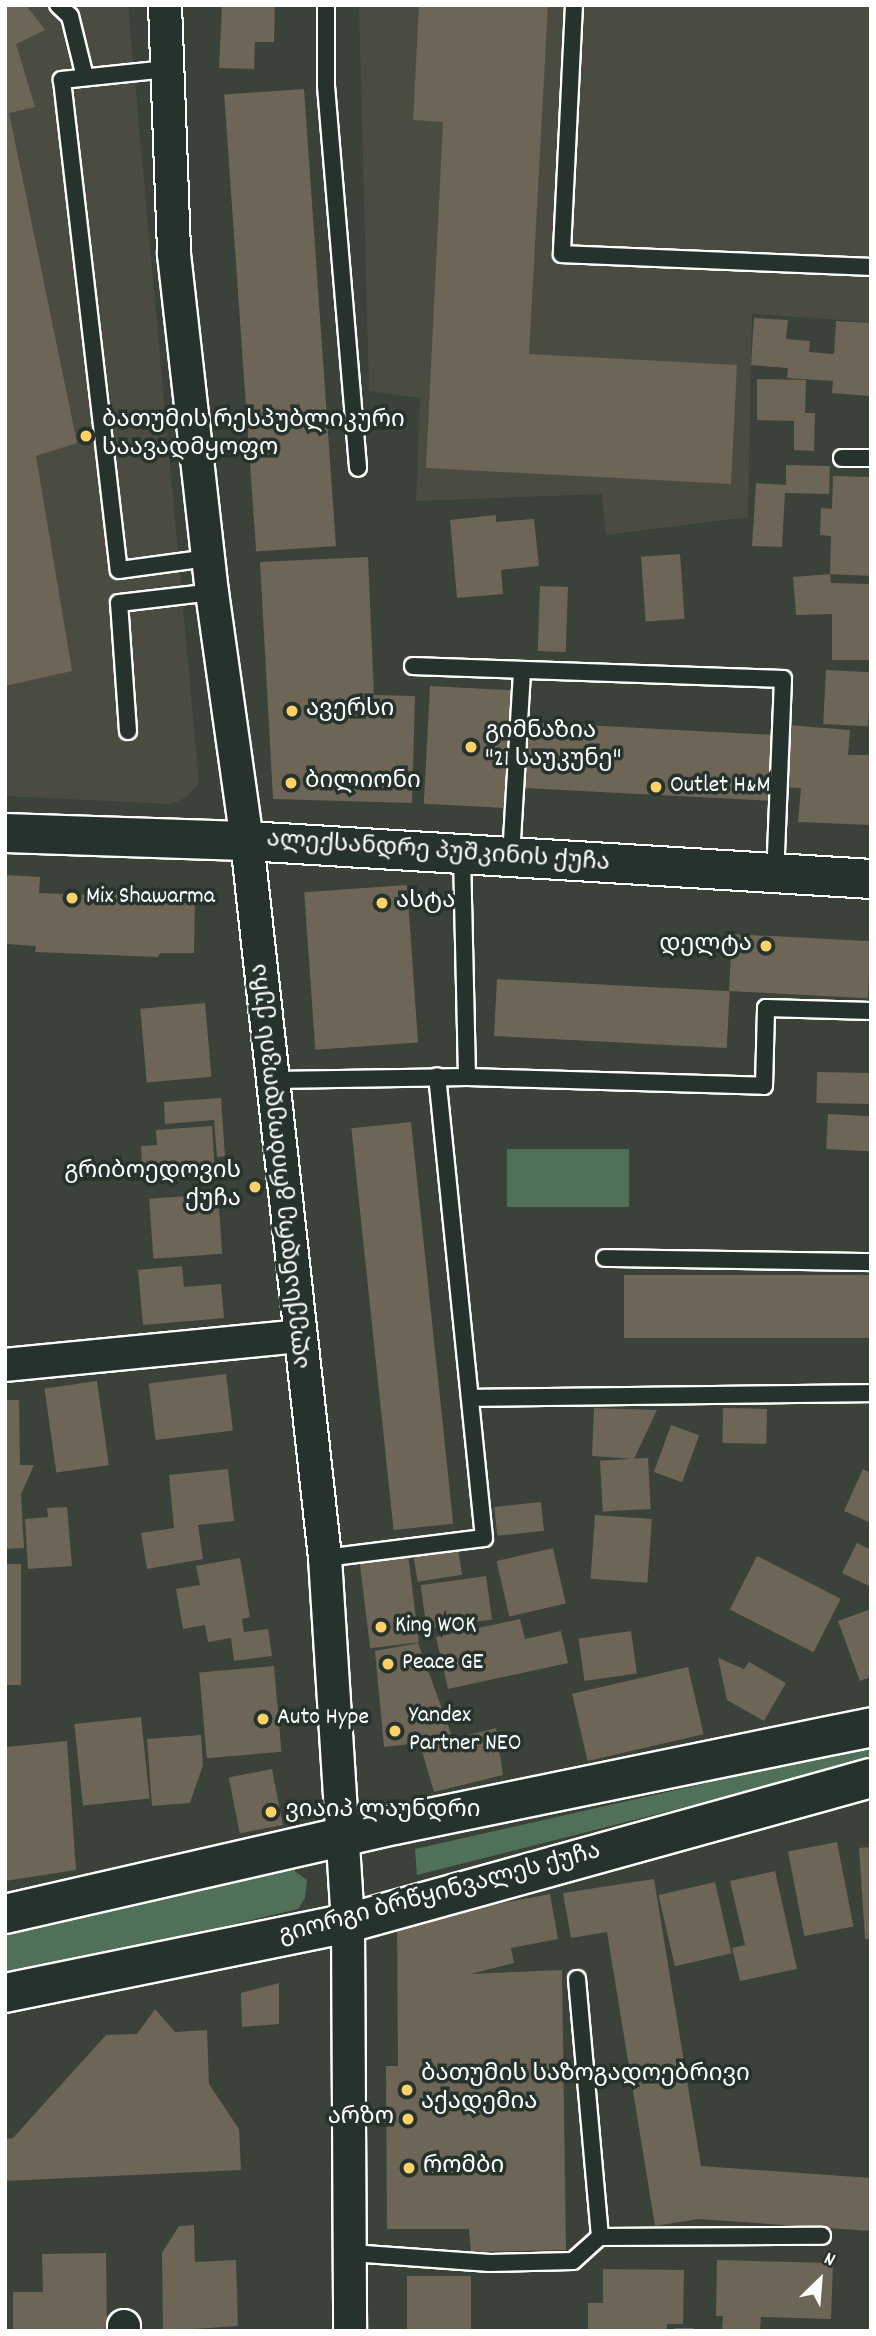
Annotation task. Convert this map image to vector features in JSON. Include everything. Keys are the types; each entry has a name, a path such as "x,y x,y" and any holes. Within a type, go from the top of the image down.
{"street":[{"name":"ალექსანდრე გრიბოედოვის ქუჩა","path":"165,5 174,254 212,592 247,841 325,1558 348,1923 350,2331"},
{"name":"ალექსანდრე პუშკინის ქუჩა","path":"5,834 247,841 871,879"},
{"path":"5,1365 299,1336"},
{"path":"5,1914 343,1837 871,1727"},
{"name":"გიორგი ბრწყინვალეს ქუჩა","path":"5,1993 348,1923 871,1778"}],"lane":[{"path":"58,5 69,16 85,77"},
{"path":"326,5 326,86 358,468"},
{"path":"574,5 562,254 871,267"},
{"path":"167,69 62,80 119,570 208,558"},
{"path":"842,458 871,458"},
{"path":"128,731 119,603 212,592"},
{"path":"414,666 783,679 775,874"},
{"path":"511,858 522,670"},
{"path":"462,855 467,1077"},
{"path":"273,1080 437,1076 764,1086 766,1008 871,1011"},
{"path":"325,1558 484,1538 437,1076"},
{"path":"605,1258 871,1262"},
{"path":"471,1398 871,1393"},
{"path":"577,1979 600,2237"},
{"path":"351,2253 490,2263 573,2261 600,2237 822,2236"}],"shaded area":[{"name":"ბათუმის რესპუბლიკური საავადმყოფო","path":"5,5 128,5 199,783 187,797 171,804 5,796"},
{"path":"359,5 871,5 871,322 752,314 748,517 606,535 602,494 416,501 420,398 369,391"}],"green space":[{"path":"507,1149 629,1149 629,1207 507,1207"},
{"path":"871,1746 871,1760 417,1875 415,1849"},
{"path":"289,1867 307,1880 305,1898 298,1909 5,1978 5,1932"}],"building":[{"path":"5,5 26,5 45,30 16,44 35,107 9,113 77,443 36,456 72,671 5,686"},
{"path":"222,5 275,5 274,42 255,42 254,69 219,68"},
{"path":"419,5 548,5 529,354 737,365 731,484 426,468 443,122 413,120"},
{"path":"304,89 336,546 256,551 224,95"},
{"path":"754,318 788,320 786,339 810,341 809,352 834,354 836,321 871,323 870,396 832,393 833,381 787,378 788,368 751,365"},
{"path":"757,379 806,380 805,413 815,413 814,451 794,450 794,421 757,420"},
{"path":"786,465 830,466 829,494 785,493 782,547 752,546 756,483 786,485"},
{"path":"833,476 871,477 871,576 830,574 831,536 820,535 821,508 832,509"},
{"path":"496,515 496,522 534,519 539,566 501,570 503,594 457,598 450,520"},
{"path":"680,554 685,619 646,622 641,557"},
{"path":"368,557 374,695 415,696 412,803 273,799 260,562"},
{"path":"830,574 831,583 871,584 871,660 832,660 832,614 796,615 793,577"},
{"path":"540,586 568,587 566,652 538,651"},
{"path":"826,670 871,672 868,726 823,724"},
{"name":"გიმნაზია \"21 საუკუნე\"","path":"430,686 516,691 510,808 424,804"},
{"path":"527,722 772,735 768,801 524,788"},
{"path":"787,725 850,730 848,755 871,755 871,825 798,822 801,788 782,787"},
{"path":"5,875 40,877 39,893 90,895 91,889 195,896 194,953 160,953 158,957 35,952 36,946 5,944"},
{"path":"407,885 418,1043 315,1050 304,892"},
{"path":"732,934 871,941 868,998 729,991"},
{"path":"497,979 730,991 727,1048 494,1036"},
{"path":"205,1003 211,1077 147,1082 140,1009"},
{"path":"817,1072 871,1073 870,1104 816,1103"},
{"path":"221,1098 225,1156 217,1157 214,1120 165,1124 164,1102"},
{"path":"828,1114 871,1116 869,1151 826,1149"},
{"path":"411,1122 453,1524 394,1530 351,1128"},
{"path":"212,1126 215,1175 159,1178 158,1165 142,1166 141,1146 157,1145 156,1130"},
{"path":"218,1194 222,1254 153,1259 149,1199"},
{"path":"182,1266 184,1287 221,1284 224,1318 143,1325 138,1270"},
{"path":"624,1275 871,1275 871,1338 624,1338"},
{"path":"226,1374 233,1431 156,1440 149,1384"},
{"path":"97,1381 109,1465 56,1473 45,1388"},
{"path":"5,1400 19,1400 20,1465 34,1465 21,1494 24,1548 5,1549"},
{"path":"594,1408 657,1410 634,1459 592,1456"},
{"path":"723,1408 767,1409 766,1444 722,1443"},
{"path":"671,1425 699,1435 682,1482 654,1472"},
{"path":"648,1458 651,1509 603,1511 600,1461"},
{"path":"228,1469 234,1521 198,1525 203,1559 147,1569 141,1533 174,1528 169,1475"},
{"path":"863,1469 871,1473 871,1523 844,1511"},
{"path":"541,1502 544,1531 497,1536 494,1507"},
{"path":"67,1507 72,1566 28,1569 25,1519 48,1517 47,1508"},
{"path":"595,1515 652,1519 647,1583 591,1579"},
{"path":"857,1543 871,1550 871,1587 842,1573"},
{"path":"553,1548 566,1604 509,1617 496,1561"},
{"path":"458,1549 462,1575 418,1582 414,1556"},
{"path":"408,1554 419,1642 370,1648 359,1560"},
{"path":"757,1556 841,1599 814,1652 730,1609"},
{"path":"240,1558 250,1617 242,1619 244,1632 268,1629 272,1656 234,1661 231,1638 208,1642 205,1625 183,1629 176,1589 200,1585 196,1566"},
{"path":"5,1564 21,1564 21,1685 5,1685"},
{"path":"486,1576 492,1620 427,1629 421,1585"},
{"path":"871,1609 871,1677 860,1681 838,1621"},
{"path":"520,1619 525,1639 561,1631 568,1663 448,1689 436,1637"},
{"path":"631,1631 637,1674 585,1681 579,1638"},
{"path":"418,1643 453,1739 384,1747 375,1651"},
{"path":"718,1658 744,1669 749,1662 786,1683 764,1721 727,1700"},
{"path":"274,1666 281,1752 207,1758 199,1673"},
{"path":"688,1667 704,1734 588,1761 572,1694"},
{"path":"141,1717 150,1799 83,1806 74,1724"},
{"path":"496,1728 503,1775 434,1792 421,1748"},
{"path":"201,1735 203,1765 190,1803 152,1806 147,1739"},
{"path":"67,1741 76,1870 5,1881 5,1747"},
{"path":"272,1769 283,1825 240,1833 229,1777"},
{"path":"837,1842 853,1926 804,1936 788,1852"},
{"path":"871,1847 871,1939 865,1939 859,1848"},
{"path":"775,1871 797,1969 740,1981 732,1948 745,1945 730,1881"},
{"path":"654,1879 701,2166 871,2178 871,2231 698,2219 655,2226 607,1932 571,1938 563,1893"},
{"path":"715,1882 731,1953 675,1966 658,1895"},
{"path":"550,1894 558,1939 511,1948 514,1963 470,1974 562,1970 566,2250 471,2252 469,2229 387,2229 386,2066 398,2066 397,1923"},
{"path":"279,1983 279,2024 242,2027 241,1993"},
{"path":"155,2009 175,2032 207,2030 209,2084 239,2129 241,2170 5,2181 5,2139 13,2138 106,2035 137,2034"},
{"path":"194,2225 195,2262 236,2260 238,2326 163,2331 162,2253 179,2226"},
{"path":"106,2253 107,2331 13,2331 13,2292 43,2292 42,2254"},
{"path":"717,2260 833,2263 831,2319 761,2317 760,2331 722,2331 723,2316 716,2316"},
{"path":"603,2269 684,2270 683,2324 667,2324 667,2331 588,2331 588,2303 603,2303"},
{"path":"407,2276 471,2276 471,2331 407,2331"},
{"path":"675,2328 694,2328 694,2331 675,2331"}],"place":[{"name":"ბათუმის რესპუბლიკური საავადმყოფო","path":"86,436"},
{"name":"ავერსი","path":"292,711"},
{"name":"გიმნაზია \"21 საუკუნე\"","path":"471,747"},
{"name":"ბილიონი","path":"291,783"},
{"name":"Outlet H&M","path":"656,787"},
{"name":"Mix Shawarma","path":"72,898"},
{"name":"ასტა","path":"382,903"},
{"name":"დელტა","path":"766,946"},
{"name":"გრიბოედოვის ქუჩა","path":"255,1187"},
{"name":"King WOK","path":"381,1627"},
{"name":"Peace GE","path":"388,1664"},
{"name":"Auto Hype","path":"263,1719"},
{"name":"Yandex Partner NEO","path":"395,1731"},
{"name":"ვიაიპ ლაუნდრი","path":"271,1812"},
{"name":"ბათუმის საზოგადოებრივი აქადემია","path":"407,2090"},
{"name":"არზო","path":"408,2119"},
{"name":"რომბი","path":"409,2168"}]}
